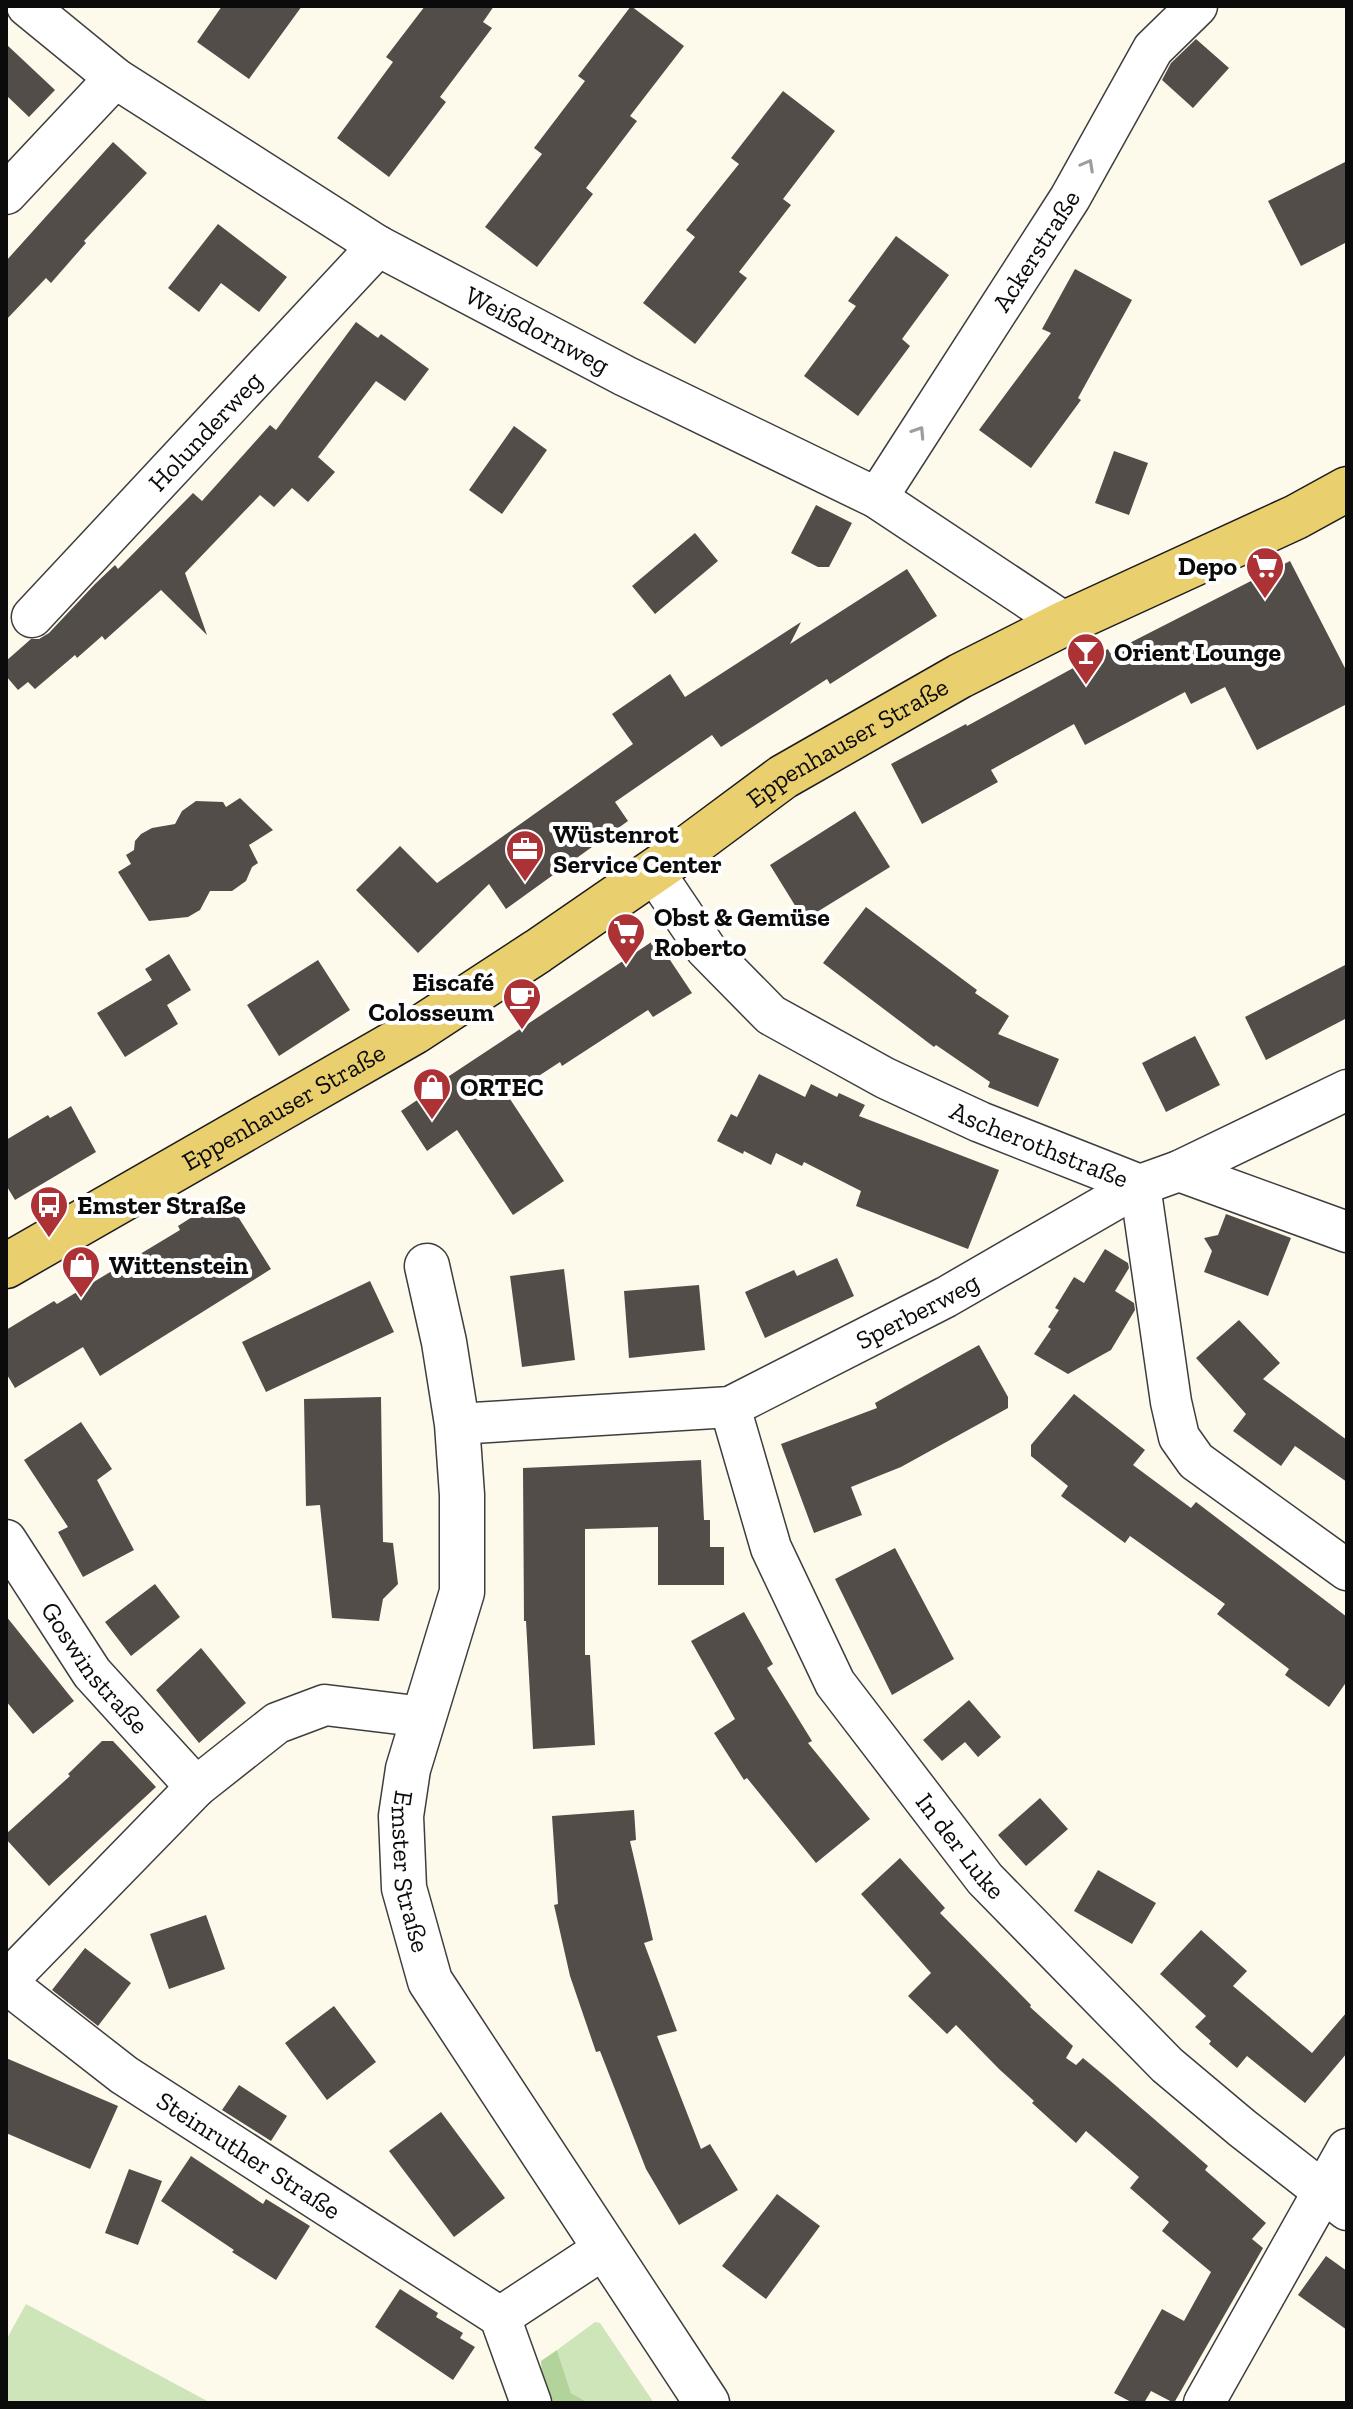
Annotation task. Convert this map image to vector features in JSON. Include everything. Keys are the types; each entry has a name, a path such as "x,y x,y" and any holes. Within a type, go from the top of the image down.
{"main road":[{"name":"Eppenhauser Straße","path":"6,1266 383,1051 654,872 783,777 960,676 1065,623 1296,517 1347,489"}],"street":[{"name":"Weißdornweg","path":"27,6 115,78 378,246 625,376 877,498 1065,623"},
{"name":"Ackerstraße","path":"877,498 1070,198 1153,49 1197,6"},
{"path":"6,194 115,78"},
{"name":"Holunderweg","path":"32,617 378,246"},
{"name":"Ascherothstraße","path":"654,872 706,949 771,1015 885,1078 953,1110 1140,1185 1171,1402 1179,1437 1196,1461 1347,1570"},
{"name":"Sperberweg","path":"457,1424 730,1407 946,1297 1140,1185 1179,1171 1347,1090"},
{"path":"1179,1171 1347,1232"},
{"name":"Emster Straße","path":"427,1266 444,1342 457,1424 462,1495 462,1592 408,1769 401,1816 404,1888 430,1981 707,2403"},
{"name":"In der Luke","path":"730,1407 771,1548 835,1683 985,1879 1167,2065 1335,2201"},
{"name":"Goswinstraße","path":"6,1540 92,1673 196,1787"},
{"path":"6,1982 196,1787 277,1723 325,1705 424,1717"},
{"name":"Steinruther Straße","path":"6,1982 124,2075 500,2317"},
{"path":"1204,2403 1335,2201 1347,2149"},
{"path":"531,2403 500,2317 605,2248"}],"green space":[{"path":"26,2304 211,2403 6,2403 6,2340"},
{"path":"595,2322 600,2323 654,2403 589,2403 571,2393 557,2350"},
{"path":"557,2350 571,2393 589,2403 551,2403 542,2378 541,2361"}],"building":[{"path":"222,6 302,6 249,79 197,42"},
{"path":"425,6 494,6 483,22 492,28 440,97 446,102 389,177 337,138 393,62 386,57"},
{"path":"631,6 684,46 630,116 637,121 586,188 593,194 537,267 485,227 542,154 534,148 585,81 578,76"},
{"path":"1196,39 1229,68 1193,108 1162,80 1171,63"},
{"path":"6,44 55,90 29,117 6,95"},
{"path":"783,91 835,131 783,199 791,205 739,272 747,278 695,344 643,303 695,237 686,230 739,164 731,158"},
{"path":"113,142 147,173 84,241 86,243 51,283 46,278 6,320 6,261"},
{"path":"1347,161 1347,242 1301,266 1268,201"},
{"path":"218,224 287,277 259,312 221,283 199,312 168,288"},
{"path":"896,236 949,275 902,339 910,346 858,416 804,376 856,306 848,301"},
{"path":"1075,269 1132,300 1078,398 1081,400 1031,468 979,430 1051,333 1042,329"},
{"path":"356,322 378,338 381,334 429,369 405,401 376,381 318,457 335,472 308,502 292,488 274,507 260,495 185,573 207,635 161,590 105,640 102,636 35,689 28,682 18,690 6,676 6,661 31,639 39,639 49,633 95,584 115,565 118,569 193,493 202,501 270,425 276,430"},
{"path":"514,426 547,450 502,514 469,490"},
{"path":"1114,451 1148,463 1129,515 1095,503"},
{"path":"816,505 852,523 829,567 818,567 791,553"},
{"path":"695,533 718,561 655,614 632,586"},
{"path":"1290,561 1347,672 1347,704 1257,750 1225,687 1191,704 1185,692 1085,745 1074,724 991,770 998,782 922,824 891,764 1108,649 1110,653"},
{"path":"907,569 937,616 830,684 827,679 721,747 712,735 615,802 628,821 506,909 489,884 418,953 356,890 400,846 437,883 633,744 612,714 670,674 685,697 801,622 790,644"},
{"path":"240,798 273,830 249,845 258,863 252,867 246,881 232,891 210,891 200,910 188,917 149,921 118,872 131,864 126,855 134,850 135,841 152,828 175,824 182,811 196,801 223,802 226,807"},
{"path":"855,811 890,867 804,920 770,865"},
{"path":"866,907 1009,1016 998,1034 1059,1059 1038,1107 988,1087 990,1082 936,1045 934,1047 823,963"},
{"path":"656,939 692,993 653,1017 648,1010 562,1066 560,1062 508,1096 564,1181 513,1215 457,1130 427,1151 401,1111"},
{"path":"169,954 191,990 167,1005 178,1024 125,1057 97,1013 152,980 145,969"},
{"path":"318,960 350,1010 279,1056 247,1005"},
{"path":"1347,964 1347,1018 1266,1060 1245,1017"},
{"path":"1195,1036 1220,1085 1166,1112 1142,1063"},
{"path":"759,1074 805,1097 811,1084 837,1097 839,1093 865,1105 859,1116 999,1170 968,1249 856,1206 861,1191 804,1162 802,1166 776,1153 771,1165 717,1141 731,1114 737,1117"},
{"path":"71,1106 96,1152 15,1200 6,1185 6,1140 48,1115 50,1118"},
{"path":"225,1196 271,1269 100,1376 83,1347 15,1388 6,1373 6,1330 54,1301 57,1304 180,1230 178,1226"},
{"path":"1226,1214 1291,1238 1268,1296 1204,1272 1212,1251 1204,1238 1218,1235"},
{"path":"1105,1249 1128,1263 1129,1268 1115,1291 1134,1303 1135,1310 1111,1350 1068,1374 1034,1354 1051,1329 1048,1327 1059,1310 1055,1308 1074,1277 1084,1283"},
{"path":"837,1258 854,1296 765,1338 745,1292 794,1270 797,1276"},
{"path":"564,1269 575,1360 522,1367 510,1276"},
{"path":"370,1281 394,1332 266,1392 242,1342"},
{"path":"699,1285 705,1350 629,1358 624,1291"},
{"path":"1239,1320 1280,1363 1263,1379 1347,1440 1347,1482 1295,1446 1281,1466 1233,1431 1246,1414 1196,1358"},
{"path":"979,1345 1008,1397 1008,1408 901,1467 851,1487 862,1515 814,1533 781,1444 877,1408 875,1403"},
{"path":"1074,1394 1145,1450 1133,1465 1191,1508 1196,1502 1347,1617 1347,1681 1329,1707 1285,1675 1289,1669 1217,1614 1225,1604 1130,1536 1125,1543 1061,1496 1068,1486 1031,1456 1031,1445"},
{"path":"381,1397 383,1542 393,1543 398,1584 383,1599 379,1621 332,1618 320,1505 306,1506 304,1399"},
{"path":"81,1422 112,1469 97,1480 134,1550 83,1577 58,1532 68,1527 24,1460"},
{"path":"701,1460 704,1520 710,1520 710,1547 724,1547 724,1585 658,1585 658,1527 585,1529 585,1655 590,1655 595,1745 533,1749 524,1621 523,1468"},
{"path":"895,1548 954,1659 892,1695 835,1579"},
{"path":"155,1584 180,1617 131,1656 105,1622"},
{"path":"744,1612 773,1664 767,1668 812,1741 808,1743 870,1819 816,1863 747,1778 744,1780 714,1733 735,1719 691,1641"},
{"path":"6,1616 74,1701 33,1734 6,1701"},
{"path":"201,1648 246,1703 199,1743 156,1690"},
{"path":"969,1700 1001,1737 978,1757 965,1742 942,1761 923,1740"},
{"path":"102,1741 113,1741 156,1787 49,1886 6,1839 6,1834 70,1776 68,1774"},
{"path":"1040,1798 1068,1829 1026,1866 998,1835"},
{"path":"634,1810 636,1840 630,1841 653,1940 644,1943 677,2031 657,2036 701,2149 710,2144 738,2190 679,2225 646,2169 600,2051 596,2052 570,1976 554,1905 558,1904 552,1816"},
{"path":"900,1858 945,1908 940,1913 1030,2007 1073,2046 1066,2058 1076,2065 1083,2058 1208,2166 1205,2170 1266,2223 1252,2239 1263,2248 1174,2403 1151,2391 1144,2403 1133,2403 1114,2393 1162,2309 1184,2321 1211,2272 1162,2231 1169,2222 1130,2188 1139,2177 1086,2131 1076,2143 956,2025 947,2034 908,1996 931,1973 861,1894"},
{"path":"1098,1870 1156,1903 1132,1944 1074,1911"},
{"path":"206,1915 225,1969 169,1989 150,1934"},
{"path":"1201,1930 1247,1971 1233,1986 1312,2053 1347,2012 1347,2053 1305,2103 1247,2056 1237,2068 1209,2044 1211,2041 1195,2027 1206,2016 1160,1974"},
{"path":"85,1948 131,1983 98,2026 52,1990"},
{"path":"334,2006 376,2062 327,2100 285,2043"},
{"path":"6,2058 118,2106 90,2169 6,2133"},
{"path":"239,2085 287,2116 271,2141 222,2110"},
{"path":"441,2112 505,2198 454,2237 389,2151"},
{"path":"191,2156 263,2204 266,2199 310,2226 276,2280 161,2201"},
{"path":"129,2169 162,2181 138,2245 105,2233"},
{"path":"777,2194 820,2226 766,2299 722,2266"},
{"path":"1326,2256 1347,2271 1347,2330 1298,2295"},
{"path":"400,2289 438,2313 436,2317 463,2333 460,2338 475,2347 453,2380 375,2327"}],"place":[{"name":"Depo","path":"1265,600"},
{"name":"Orient Lounge","path":"1086,686"},
{"name":"Wüstenrot Service Center","path":"525,883"},
{"name":"Obst & Gemüse Roberto","path":"626,966"},
{"name":"Eiscafé Colosseum","path":"522,1031"},
{"name":"ORTEC","path":"432,1121"},
{"name":"Emster Straße","path":"49,1239"},
{"name":"Wittenstein","path":"81,1299"}]}
